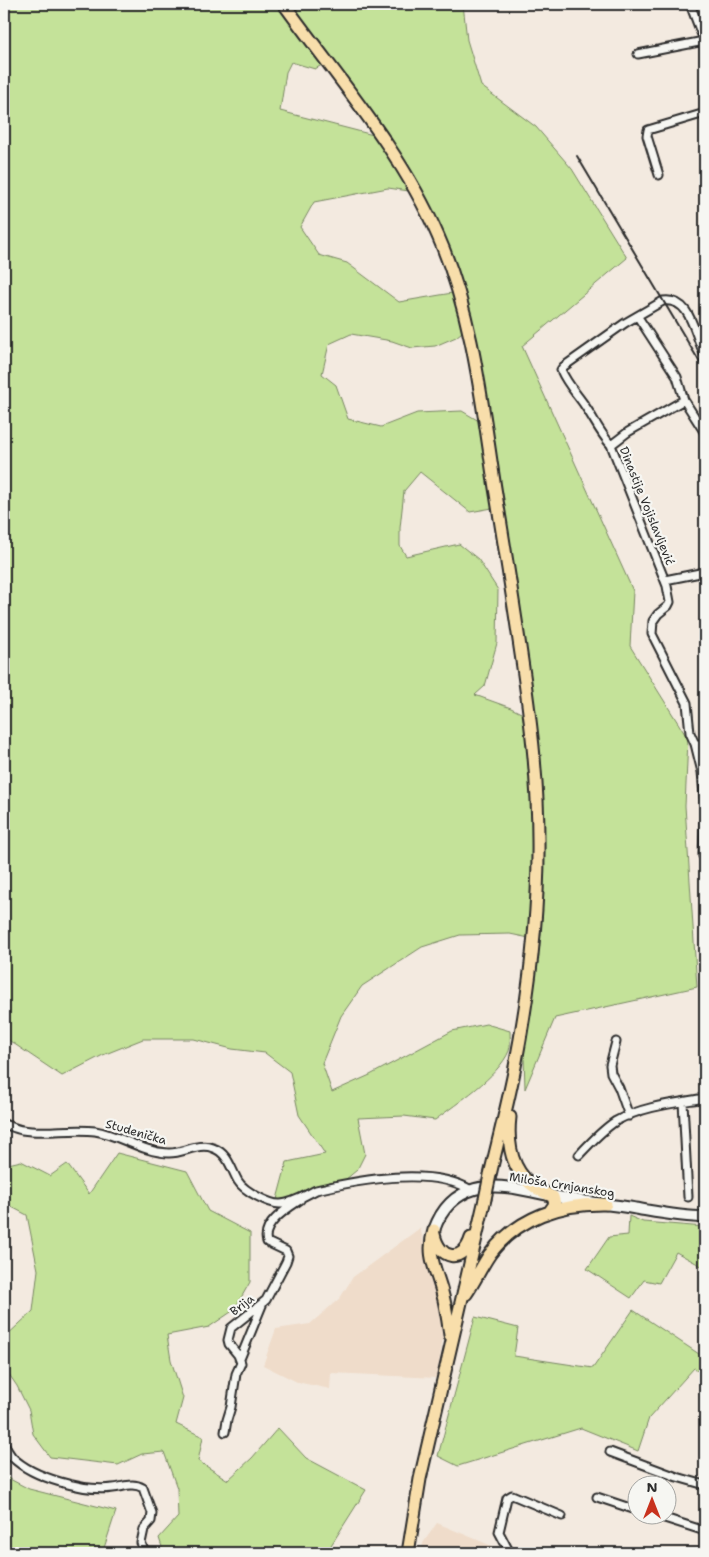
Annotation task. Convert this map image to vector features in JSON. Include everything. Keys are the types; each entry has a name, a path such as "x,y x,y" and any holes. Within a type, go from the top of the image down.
{"main road":[{"path":"284,4 382,137 419,196 440,239 451,268 470,340 512,593 531,727 537,796 538,863 533,947 528,989 510,1088 417,1493 408,1553"},
{"path":"510,1088 512,1107 508,1140 513,1160 519,1172 530,1183 552,1196 555,1204 550,1211"},
{"name":"Miloša Crnjanskog","path":"434,1230 447,1206 457,1197 471,1190 493,1187 678,1215 705,1217"},
{"path":"434,1230 436,1244 441,1251 452,1256 461,1253 470,1243 484,1201"},
{"path":"461,1302 485,1262 502,1241 522,1225 550,1211 577,1205 606,1204"},
{"path":"434,1230 430,1242 431,1257 446,1304 451,1345"}],"street":[{"path":"638,54 705,43 690,4"},
{"path":"659,175 648,130 705,113"},
{"path":"611,445 586,406 569,384 561,370 563,367 626,323 662,301 669,300 679,304 689,316 700,346 705,354"},
{"path":"638,317 677,376 684,400 705,433"},
{"name":"Dinastije Vojislavljević","path":"684,400 628,432 611,445 665,580 670,602 654,621 652,634 687,703 690,733 695,744"},
{"path":"665,580 705,572"},
{"path":"703,856 705,806 702,772 695,744 705,744"},
{"path":"616,1042 610,1065 611,1074 619,1088 629,1116"},
{"path":"579,1155 612,1125 629,1116 650,1108 705,1098"},
{"path":"683,1102 688,1197"},
{"name":"Studenička","path":"4,1124 22,1130 96,1131 142,1148 168,1153 198,1147 214,1148 223,1155 244,1188 253,1194 279,1204 316,1190 339,1185 366,1180 411,1176 453,1183 471,1190"},
{"name":"Brija","path":"240,1359 229,1344 231,1328 263,1303 288,1256 284,1249 267,1242 266,1234 269,1226 306,1195"},
{"path":"225,1432 240,1359 263,1303"},
{"path":"4,1444 12,1457 56,1482 97,1489 134,1484 143,1488 152,1514 151,1521 144,1529 141,1543 145,1553"},
{"path":"610,1452 677,1477 705,1485"},
{"path":"510,1553 499,1532 506,1498 512,1494 562,1516"},
{"path":"597,1497 626,1507"},
{"path":"676,1522 705,1531"}],"shaded area":[{"path":"420,1228 442,1309 443,1337 437,1378 331,1373 330,1389 297,1382 263,1365 276,1329 310,1324 340,1298 353,1277"},
{"path":"437,1523 492,1546 491,1553 421,1553 423,1543"}],"green space":[{"path":"4,4 284,4 327,62 315,69 291,62 286,72 280,111 381,137 286,4 463,4 467,40 481,86 536,127 572,169 627,258 522,346 633,591 630,646 688,739 685,806 697,987 555,1018 525,1089 523,1021 534,939 510,934 460,935 422,947 362,986 341,1016 322,1063 332,1092 370,1075 452,1031 486,1024 510,1031 510,1049 504,1061 487,1080 435,1120 404,1116 358,1118 365,1154 357,1170 339,1185 276,1203 287,1162 325,1154 299,1115 290,1072 265,1053 232,1049 194,1039 143,1039 103,1055 62,1076 4,1037","holes":["388,188 416,192 458,292 399,302 347,263 319,255 300,227 314,202","467,328 484,424 462,411 417,413 381,427 348,419 336,385 322,374 329,344 351,334 392,341 412,348 435,346 456,337","420,472 470,512 498,507 529,717 511,708 475,695 485,686 497,643 498,590 478,559 459,544 406,556 400,546 404,491"]},
{"path":"117,1153 187,1171 208,1211 250,1233 250,1282 234,1310 209,1327 167,1335 171,1360 183,1398 176,1424 203,1437 198,1461 228,1480 252,1458 278,1428 306,1458 366,1490 328,1550 329,1553 164,1553 159,1538 178,1517 177,1488 164,1452 142,1454 118,1465 50,1457 33,1434 29,1410 17,1386 4,1367 4,1338 33,1311 38,1270 27,1215 4,1203 4,1165 21,1161 50,1176 67,1164 89,1194"},
{"path":"629,1216 643,1222 705,1227 705,1268 676,1252 659,1283 644,1280 631,1298 587,1269 609,1237 628,1235"},
{"path":"633,1310 705,1358 705,1374 694,1368 649,1418 638,1451 581,1428 458,1466 438,1456 475,1317 518,1328 514,1356 593,1368"},
{"path":"4,1476 29,1489 116,1511 104,1548 100,1553 4,1553"}],"railway":[{"path":"577,156 705,371"}]}
